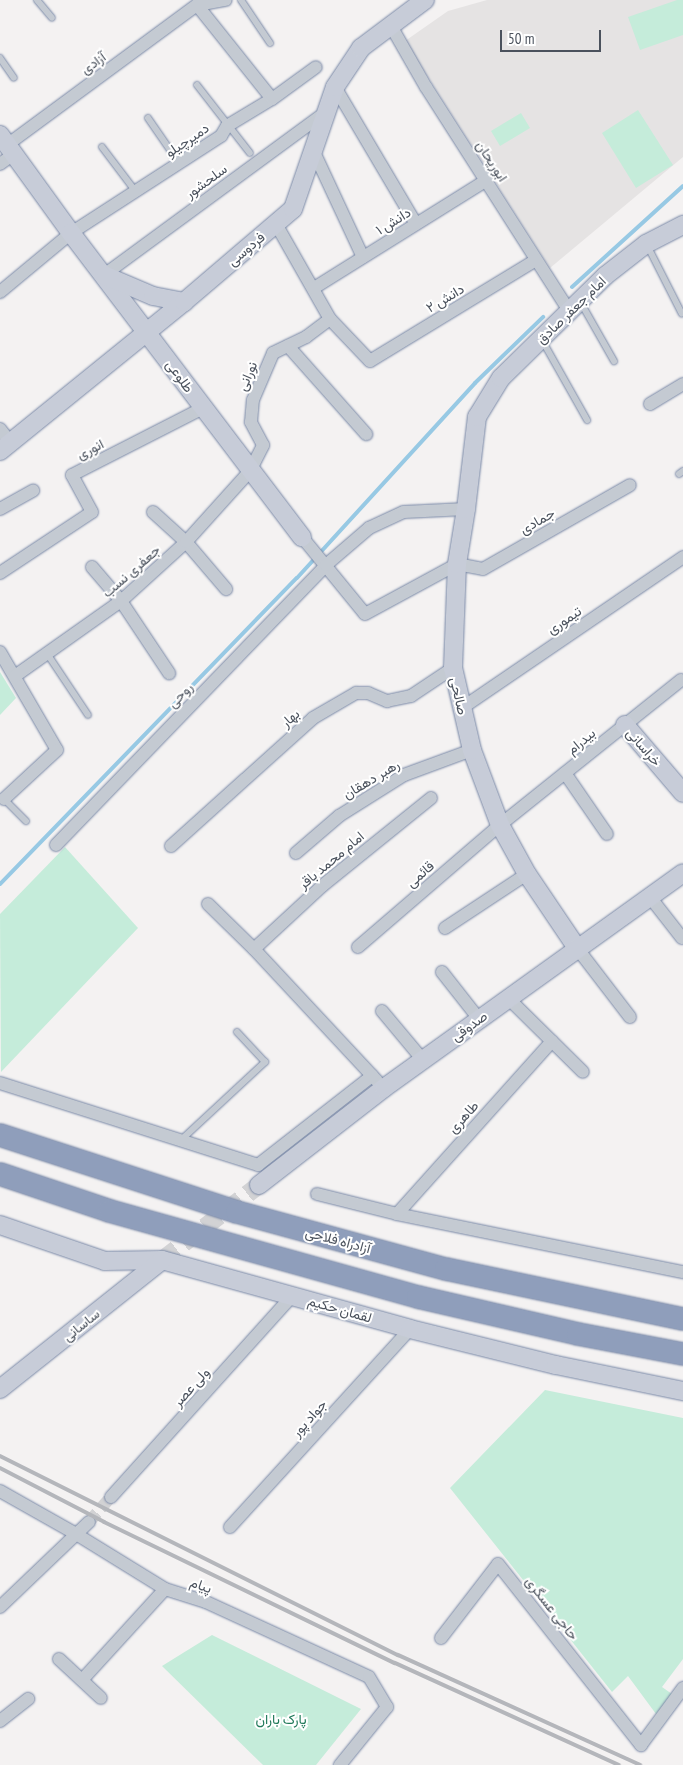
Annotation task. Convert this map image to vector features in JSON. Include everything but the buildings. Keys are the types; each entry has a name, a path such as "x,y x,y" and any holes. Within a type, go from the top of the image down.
{"highway":[{"name":"آزادراه فلاحی","path":"0,1135 237,1212 427,1264 683,1319"},
{"path":"0,1174 110,1211 418,1297 578,1334 683,1354"}],"street":[{"path":"226,0 197,5 272,99"},
{"name":"فردوسی","path":"3,441 148,332 293,209 335,87 361,48 425,0"},
{"name":"آزادی","path":"5,149 197,5"},
{"name":"ابوریحان","path":"391,26 426,87 487,180 536,260 575,307"},
{"name":"دمیرچیلو","path":"0,292 71,234 221,136 227,126 272,99 316,67"},
{"path":"335,87 416,224"},
{"name":"سلحشور","path":"104,275 327,111"},
{"name":"طلوعی","path":"5,149 148,332 250,471 365,614 457,564"},
{"path":"314,150 363,257"},
{"name":"دانش ۱","path":"314,288 487,180"},
{"path":"276,224 330,319"},
{"name":"امام جعفر صادق","path":"478,417 501,378 605,276 646,244 683,224"},
{"name":"دانش ۲","path":"330,319 370,361 536,260"},
{"path":"104,275 153,296 184,302"},
{"name":"نورانی","path":"250,471 263,445 251,422 253,400 273,354 306,337 330,319"},
{"path":"288,346 366,434"},
{"path":"650,404 683,384"},
{"name":"انوری","path":"0,573 92,512 72,475 203,408"},
{"name":"صالحی","path":"478,417 457,564 453,668 472,750 500,825 527,874 577,948"},
{"name":"جعفری نسب","path":"15,676 48,655 121,601 186,542 250,471"},
{"name":"جمادی","path":"457,564 483,569 630,485"},
{"path":"0,509 33,491"},
{"name":"روحی","path":"56,845 326,565 369,528 404,512 466,509"},
{"path":"153,512 186,542 226,589"},
{"name":"تیموری","path":"462,708 683,557"},
{"path":"92,567 121,601 169,672"},
{"path":"0,652 57,750 2,797"},
{"name":"بهار","path":"171,846 313,718 356,693 368,693 387,701 411,696 453,668"},
{"name":"بیدرام","path":"500,825 681,680"},
{"name":"خراسانی","path":"625,725 683,793"},
{"name":"رهبر دهقان","path":"296,853 339,816 404,775 472,750"},
{"path":"565,773 607,834"},
{"name":"امام محمد باقر","path":"254,949 322,886 431,798"},
{"name":"قائمی","path":"358,947 500,825"},
{"name":"صدوقی","path":"259,1185 378,1082 423,1060 683,873"},
{"path":"445,928 527,874"},
{"path":"650,897 682,938"},
{"path":"0,1082 258,1165 378,1082 254,949 208,904"},
{"path":"577,948 630,1017"},
{"path":"442,972 479,1020"},
{"path":"508,998 583,1072"},
{"path":"382,1011 423,1060"},
{"name":"طاهری","path":"397,1214 552,1041"},
{"path":"317,1194 397,1214 683,1272"},
{"name":"لقمان حکیم","path":"0,1225 105,1261 162,1260 410,1329 556,1365 683,1391"},
{"name":"ساسانی","path":"0,1389 162,1260"},
{"name":"ولی عصر","path":"111,1497 293,1295"},
{"name":"جواد پور","path":"230,1527 410,1329"},
{"name":"پیام","path":"0,1491 76,1534 165,1589 206,1602 369,1677 387,1707 340,1765"},
{"path":"0,1606 89,1522"},
{"name":"حاجی عسگری","path":"441,1638 498,1564 641,1745 683,1688"},
{"path":"82,1680 165,1589"},
{"path":"59,1659 102,1698"},
{"path":"0,1720 28,1699"}],"lane":[{"path":"37,0 52,18"},
{"path":"241,0 270,43"},
{"path":"0,58 14,78"},
{"path":"197,86 250,153"},
{"path":"148,118 179,163"},
{"path":"102,148 136,192"},
{"path":"646,244 682,314"},
{"path":"575,307 614,361"},
{"path":"542,339 587,420"},
{"path":"48,655 88,716"},
{"path":"2,797 26,821"},
{"path":"180,1140 265,1062 237,1032"}],"shaded area":[{"path":"487,0 683,0 683,157 550,268 405,41 448,11"}],"green space":[{"path":"677,0 683,0 683,35 640,50 628,17"},
{"path":"638,110 673,165 636,188 602,133"},
{"path":"521,113 530,128 500,146 491,131"},
{"path":"0,672 16,698 0,715"},
{"path":"65,847 138,928 1,1072 0,914"},
{"path":"545,1390 683,1418 683,1659 662,1687 672,1694 656,1714 628,1676 612,1692 450,1488"},
{"name":"پارک باران","path":"212,1635 361,1709 316,1765 263,1765 162,1666"}],"waterway":[{"path":"572,287 683,186"},
{"path":"0,884 297,578 475,383 543,317"}],"tunnel":[{"path":"162,1260 259,1185"},
{"path":"89,1522 111,1497"}],"railway":[{"path":"0,1456 398,1655 640,1765"},
{"path":"0,1468 104,1522 395,1663 619,1765"}]}
